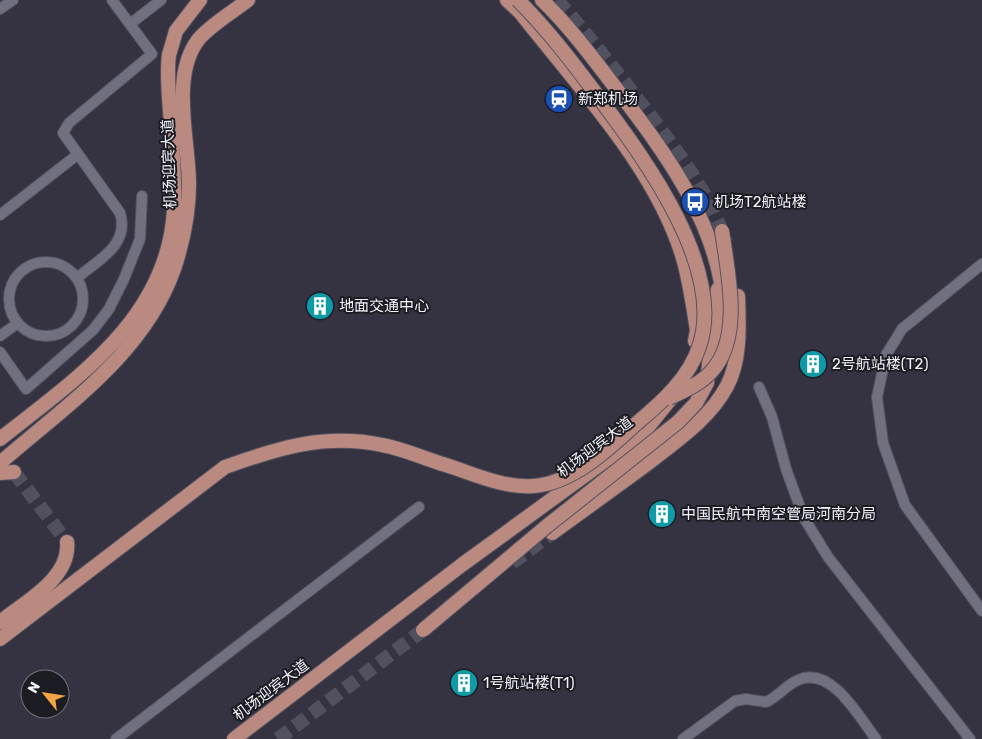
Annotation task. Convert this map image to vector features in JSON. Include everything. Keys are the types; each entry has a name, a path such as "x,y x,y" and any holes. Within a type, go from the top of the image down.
{"main road":[{"path":"0,439 100,358 121,336 143,306 158,278 166,257 174,210 169,55 176,31 200,0"},
{"name":"机场迎宾大道","path":"0,463 125,353 160,301 180,251 188,208 189,178 184,110 184,77 188,62 200,38 233,4 248,0"},
{"name":"机场迎宾大道","path":"234,739 463,564 643,433 680,387 691,361 697,330 691,294 683,258 663,209 645,176 622,142 520,12 507,0"},
{"path":"0,640 225,467 277,448 323,440 382,445 496,482 534,486 569,474 594,458 662,402 684,376 699,347 705,320 701,287 688,241 667,197 646,162 568,56 518,0"},
{"path":"423,630 547,526 678,422 696,403 707,383 717,352 724,311 720,279 704,228 670,163 591,56 542,0"},
{"path":"662,402 697,384 712,371 724,351 730,320 731,298 722,231"},
{"path":"707,383 710,330 720,279"},
{"path":"691,294 710,330"},
{"path":"552,533 689,432 712,409 727,386 734,370 739,323 738,296"},
{"path":"643,433 686,396 700,376 710,354"},
{"path":"0,473 14,472"},
{"path":"0,622 51,583 68,554 67,542"}],"lane":[{"path":"0,10 13,0"},
{"path":"77,278 116,246 124,230 120,213 63,133 69,123 152,54 112,0"},
{"path":"130,24 161,0"},
{"path":"0,215 77,155"},
{"path":"0,352 26,389 93,330 109,308 124,279 140,239 142,196"},
{"path":"47,262 64,266 77,278 84,299 79,315 69,328 59,334 42,336 26,330 18,323 12,312 10,295 16,278 24,269 35,264 47,262"},
{"path":"982,264 902,329 886,355 877,397 883,443 906,504 982,611"},
{"path":"0,336 18,323"},
{"path":"759,387 772,417 786,469 804,518 828,557 970,739"},
{"path":"116,739 419,507"},
{"path":"683,739 735,700 746,699 766,702 795,682 812,676 829,682 876,739"}],"tunnel":[{"path":"557,0 679,154 701,188 726,242"},
{"path":"14,472 67,542"},
{"path":"512,563 552,533"},
{"path":"278,739 431,624"}],"place":[{"name":"新郑机场","path":"559,99"},
{"name":"机场T2航站楼","path":"695,202"},
{"name":"地面交通中心","path":"320,306"},
{"name":"2号航站楼(T2)","path":"813,364"},
{"name":"中国民航中南空管局河南分局","path":"662,514"},
{"name":"1号航站楼(T1)","path":"464,683"}]}
